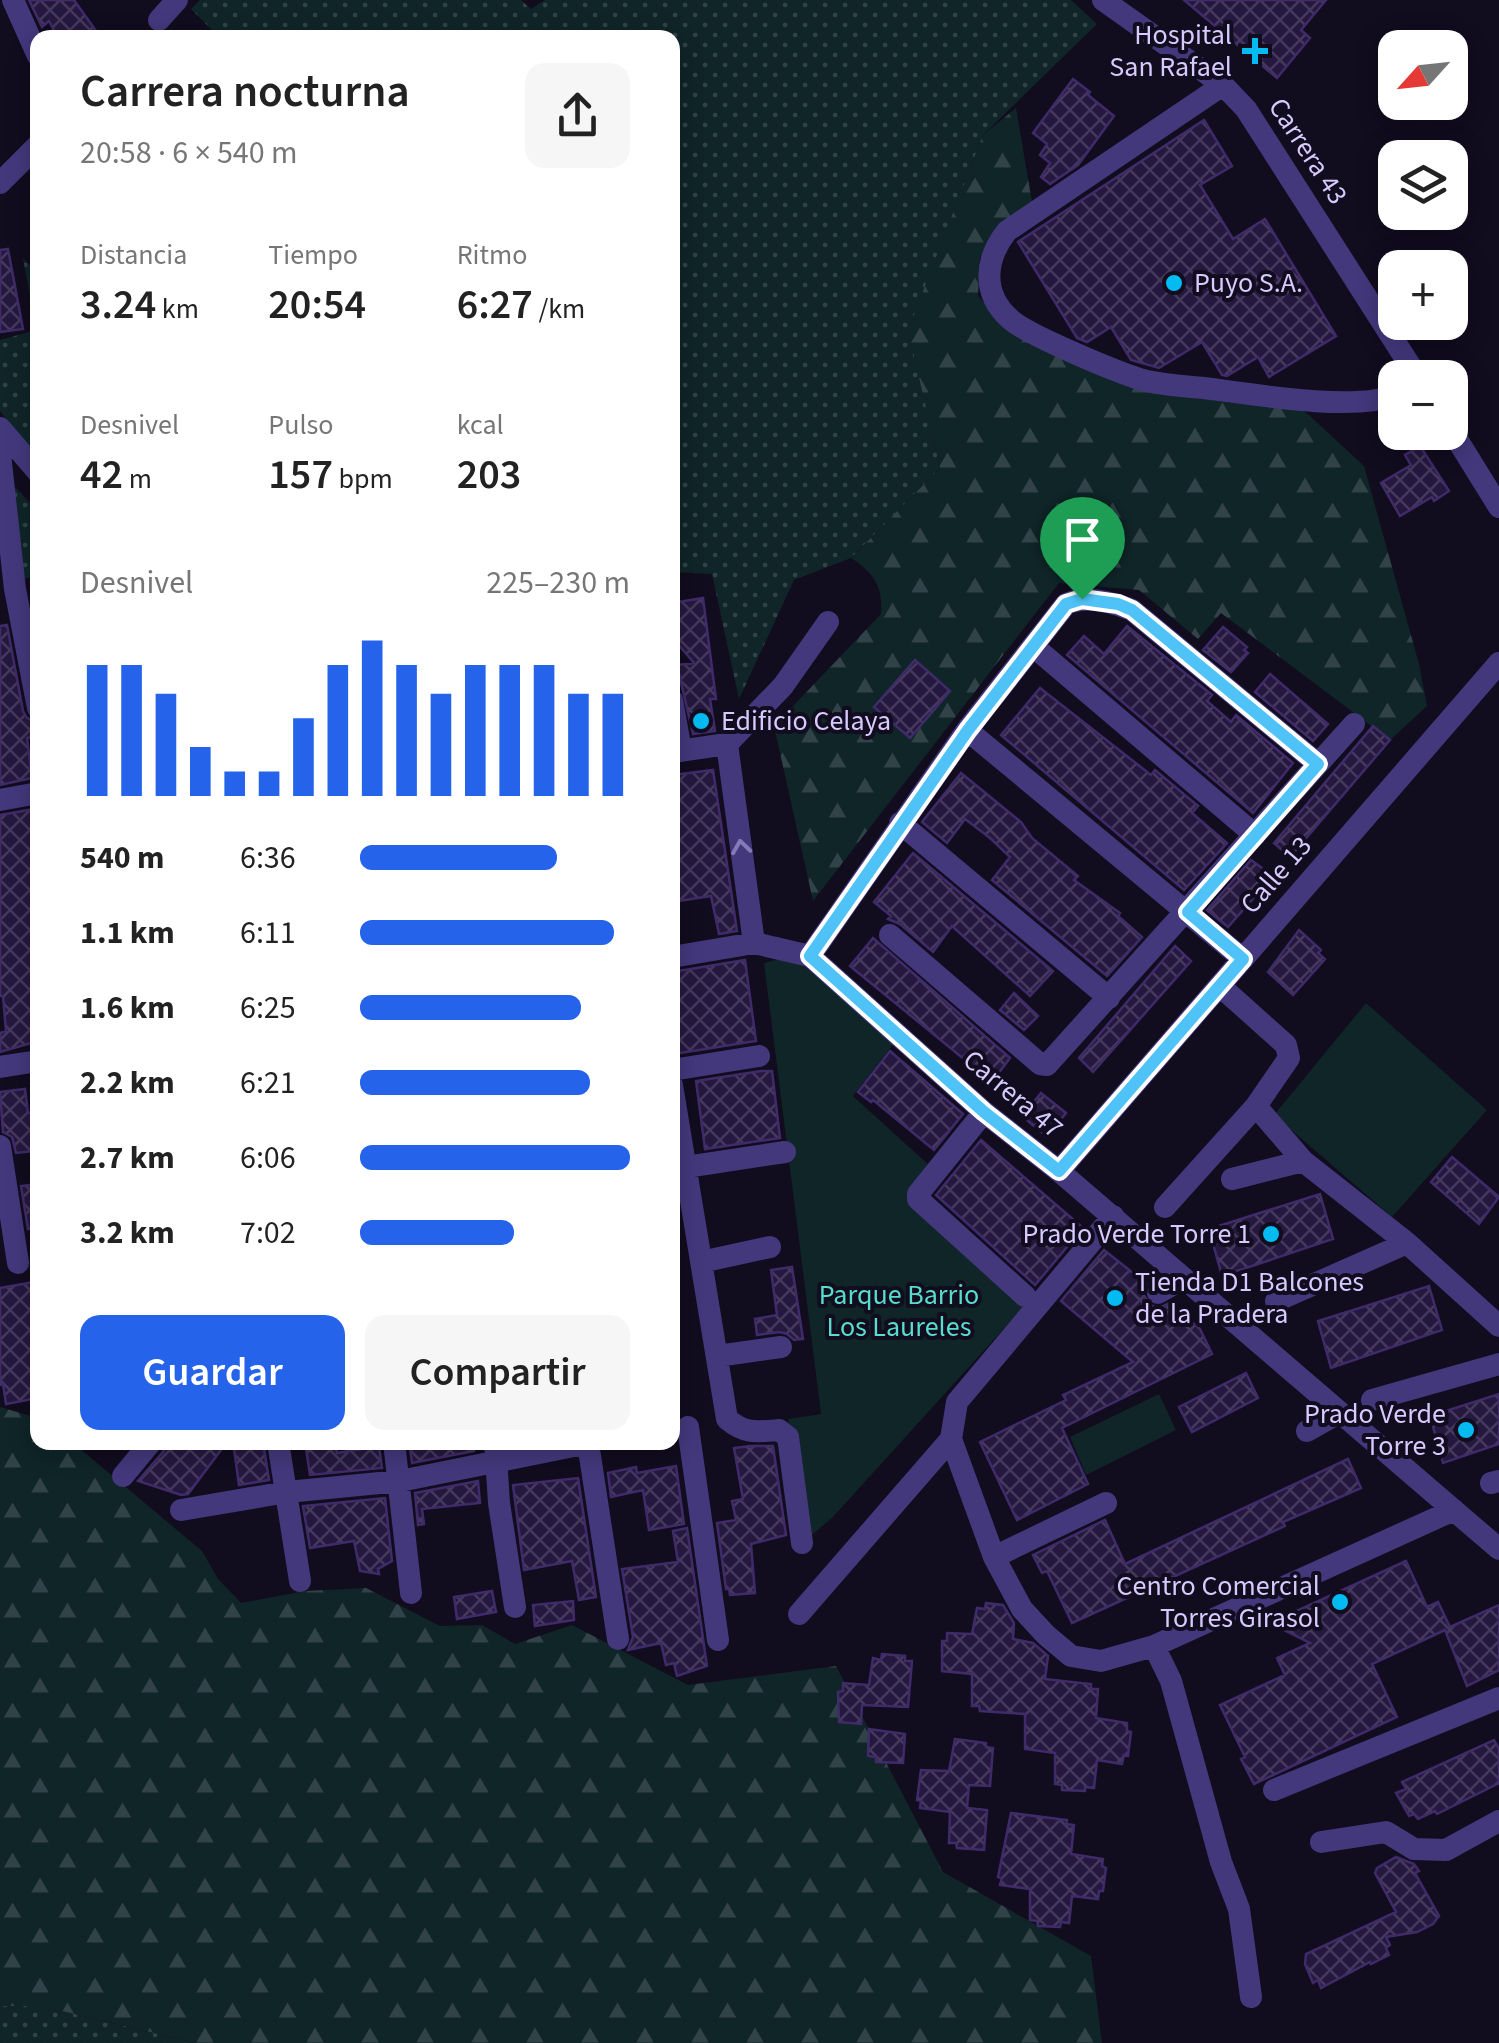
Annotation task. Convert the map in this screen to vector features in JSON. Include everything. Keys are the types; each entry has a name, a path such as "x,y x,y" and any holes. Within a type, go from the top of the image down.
{"street":[{"path":"12,0 30,39"},
{"path":"159,20 177,0"},
{"name":"Carrera 43","path":"1103,0 1224,84 1246,108 1407,360"},
{"path":"1224,84 1007,231 993,248 988,274 996,298 1010,319 1043,338 1144,380 1282,398 1378,400"},
{"path":"0,183 30,153"},
{"path":"0,428 30,463"},
{"path":"1463,450 1499,508"},
{"path":"0,454 30,663"},
{"path":"680,956 754,943 810,956 968,730 1066,604 1082,599 1132,610 1318,764"},
{"path":"680,751 727,744 783,686 828,622"},
{"path":"1033,646 1255,835"},
{"name":"Calle 13","path":"1059,1171 1499,664"},
{"path":"890,935 1040,1064 1052,1062 1354,724"},
{"path":"968,730 1243,959"},
{"path":"727,744 754,943"},
{"path":"0,800 30,794"},
{"path":"900,823 1109,998"},
{"name":"Carrera 47","path":"810,956 984,1112 1113,1216 1499,1549"},
{"path":"1165,1207 1256,1106 1288,1062 1288,1049 1220,986"},
{"path":"680,1069 759,1056"},
{"path":"0,1067 30,1062"},
{"path":"1256,1106 1303,1161 1407,1243 1499,1326"},
{"path":"984,1112 918,1194 918,1200 1024,1296"},
{"path":"0,1146 19,1263"},
{"path":"785,1152 682,1178 701,1262 727,1419 740,1430 779,1430 788,1436 802,1543"},
{"path":"1232,1178 1303,1161"},
{"path":"1113,1216 957,1402 951,1439 994,1557 1022,1609 1070,1656 1101,1661 1154,1646 1454,1510"},
{"path":"1276,1301 1407,1243"},
{"path":"701,1262 770,1246"},
{"path":"1158,1293 1183,1279"},
{"path":"717,1356 781,1347"},
{"path":"1372,1400 1499,1364"},
{"path":"1307,1430 1340,1412"},
{"path":"718,1640 680,1428 727,1419"},
{"path":"798,1614 951,1439"},
{"path":"123,1476 144,1450"},
{"path":"279,1450 300,1580"},
{"path":"395,1450 411,1593"},
{"path":"592,1450 618,1639"},
{"path":"181,1510 286,1492 400,1481 496,1451 499,1503 515,1607"},
{"path":"994,1557 1106,1503"},
{"path":"1154,1646 1170,1681 1221,1862 1239,1908 1251,1997"},
{"path":"1274,1790 1499,1698"},
{"path":"1321,1842 1386,1832 1414,1849 1446,1850 1499,1821"}],"green space":[{"path":"200,0 521,0 531,9 545,0 1071,0 1097,24 983,135 909,330 940,468 851,558 794,580 739,699 712,574 680,572 680,30 212,30 191,9"},
{"path":"1016,108 1033,208 980,258 978,296 1005,325 1082,365 1298,405 1364,466 1427,706 1390,740 1221,613 1198,639 1139,590 1059,583 813,901 774,726 881,614 875,581 851,558 940,468 908,330 983,135"},
{"path":"23,258 30,265 30,297"},
{"path":"30,332 28,446 0,411 0,340"},
{"path":"10,482 30,503 30,578 23,579"},
{"name":"Parque Barrio Los Laureles","path":"787,957 804,966 895,1042 853,1096 931,1167 911,1197 1027,1303 833,1517 806,1540 788,1419 821,1414 764,963"},
{"path":"1366,1003 1487,1110 1392,1217 1274,1115"},
{"path":"1159,1394 1176,1430 1086,1475 1070,1437"},
{"path":"0,1407 30,1416 30,1450 85,1453 202,1551 218,1579 241,1603 305,1591 366,1588 440,1626 482,1625 515,1644 572,1625 688,1685 836,1666 943,1872 1091,1956 1102,2043 196,2043 41,2006 0,2006"},
{"path":"0,2006 41,2006 196,2043 0,2043"}],"building":[{"path":"29,0 74,0 95,30 54,30 49,21 42,27"},
{"path":"1184,0 1326,0 1301,30 1310,38 1277,78"},
{"path":"1073,79 1114,116 1078,165 1050,184 1041,177 1050,163 1040,155 1047,144 1033,133"},
{"name":"Puyo S.A.","path":"1204,120 1232,166 1200,185 1233,239 1265,219 1336,336 1269,377 1258,357 1227,376 1222,375 1202,342 1159,368 1131,360 1111,327 1087,342 1077,338 1018,242"},
{"path":"8,249 23,329 0,332 0,250"},
{"path":"1423,450 1449,491 1400,516 1381,483 1411,465 1405,455"},
{"path":"703,598 716,699 710,699 715,731 693,734 680,665 694,663 680,646 680,602"},
{"path":"7,625 23,711 30,719 30,778 0,785 0,626"},
{"path":"1127,626 1212,695 1207,701 1231,722 1236,715 1293,763 1253,813 1067,655 1084,636 1104,654"},
{"path":"1223,627 1247,647 1244,650 1248,653 1231,672 1203,650"},
{"path":"915,660 950,691 910,738 874,707"},
{"path":"1270,674 1328,724 1313,741 1255,692"},
{"path":"1040,688 1151,775 1155,770 1198,806 1192,813 1227,843 1184,890 1001,735"},
{"path":"1373,726 1390,740 1290,857 1274,843"},
{"path":"713,770 737,931 719,934 711,896 680,901 680,774"},
{"path":"961,773 1021,822 1032,838 1078,876 1074,880 1120,913 1118,916 1142,937 1107,976 992,880 1010,857 990,838 965,819 947,843 922,822"},
{"path":"30,810 30,1043 0,1052 0,1033 6,1031 0,996 0,815"},
{"path":"913,853 1053,971 1030,996 952,926 933,952 900,924 888,919 891,916 874,902"},
{"path":"1251,860 1273,876 1228,927 1207,910"},
{"path":"1299,930 1321,950 1318,953 1325,959 1293,995 1268,972"},
{"path":"873,938 1010,1058 992,1082 850,966"},
{"path":"1175,946 1191,961 1093,1072 1079,1058"},
{"path":"745,960 756,1041 680,1053 680,971"},
{"path":"1014,993 1038,1016 1024,1030 1000,1010"},
{"path":"890,1051 963,1114 934,1150 858,1092"},
{"path":"772,1071 780,1138 705,1149 696,1081"},
{"path":"25,1089 30,1112 30,1152 16,1153 12,1137 3,1132 0,1092"},
{"path":"1041,1093 1066,1113 1047,1137 1022,1116"},
{"path":"981,1140 1083,1228 1035,1285 936,1195"},
{"path":"1452,1157 1499,1197 1479,1224 1431,1182"},
{"path":"30,1185 28,1229 21,1186"},
{"name":"Prado Verde Torre 1","path":"1320,1194 1333,1239 1222,1276 1209,1229"},
{"path":"1104,1250 1147,1284 1143,1294 1150,1305 1159,1308 1170,1303 1200,1329 1212,1354 1062,1428 1088,1484 1017,1520 980,1442 1066,1400 1063,1395 1133,1362 1061,1301"},
{"path":"792,1267 803,1339 794,1340 780,1332 757,1335 755,1319 777,1315 771,1270"},
{"path":"30,1283 30,1400 6,1404 3,1384 0,1385 0,1288"},
{"path":"1429,1286 1442,1330 1331,1368 1318,1321"},
{"path":"1246,1373 1258,1398 1192,1432 1179,1407"},
{"name":"Prado Verde Torre 3","path":"1499,1394 1499,1444 1443,1463 1430,1416"},
{"path":"773,1446 786,1535 751,1544 755,1593 730,1595 717,1523 736,1520 732,1501 743,1499 734,1448"},
{"path":"221,1450 188,1494 181,1495 138,1481 163,1452"},
{"path":"234,1450 264,1450 269,1480 239,1485"},
{"path":"306,1450 380,1450 382,1468 310,1475"},
{"path":"410,1450 474,1450 474,1451 412,1463"},
{"path":"1348,1459 1361,1488 1072,1623 1047,1571 1042,1573 1033,1555 1105,1520 1125,1564"},
{"path":"676,1466 684,1524 649,1530 643,1490 611,1497 608,1473 636,1467 637,1473"},
{"path":"578,1478 596,1597 579,1600 572,1561 524,1570 513,1485"},
{"path":"478,1481 480,1503 422,1509 424,1524 418,1525 415,1493"},
{"path":"385,1498 392,1561 378,1569 379,1574 360,1571 354,1541 310,1548 303,1506"},
{"path":"687,1528 707,1666 677,1676 674,1663 666,1665 661,1643 628,1650 633,1637 622,1569 678,1562 673,1531"},
{"path":"1406,1561 1427,1607 1438,1602 1450,1627 1499,1605 1499,1670 1467,1686 1445,1630 1372,1664 1397,1717 1254,1784 1220,1705 1285,1675 1277,1658 1310,1643 1270,1623"},
{"path":"492,1591 496,1612 457,1619 454,1597"},
{"path":"573,1601 574,1620 535,1626 533,1605"},
{"path":"986,1603 1003,1605 1014,1623 1013,1639 1033,1643 1048,1656 1045,1679 1091,1684 1091,1689 1098,1689 1096,1718 1127,1723 1127,1731 1131,1732 1128,1756 1124,1755 1122,1764 1097,1760 1094,1788 1062,1790 1062,1785 1055,1784 1055,1753 1025,1749 1025,1714 980,1711 979,1706 972,1706 972,1674 942,1671 942,1641 947,1641 947,1633 972,1634 977,1608 985,1609"},
{"path":"882,1654 905,1656 905,1661 912,1661 908,1707 862,1705 861,1724 839,1722 838,1692 843,1691 843,1683 869,1685 873,1658 881,1660"},
{"path":"869,1729 905,1734 903,1763 876,1762 876,1757 868,1756"},
{"path":"955,1739 986,1743 986,1747 993,1748 990,1786 969,1785 967,1808 987,1810 984,1850 957,1848 956,1843 949,1843 950,1812 920,1808 921,1801 917,1800 921,1770 949,1771"},
{"path":"1494,1740 1499,1749 1499,1783 1437,1814 1435,1811 1418,1819 1414,1814 1409,1816 1396,1793 1406,1789 1402,1782"},
{"path":"1011,1813 1067,1820 1066,1824 1074,1825 1071,1854 1103,1859 1103,1891 1099,1891 1098,1899 1072,1896 1069,1923 1061,1922 1060,1927 1038,1926 1037,1921 1030,1920 1030,1889 1000,1885 1002,1878 998,1877"},
{"path":"1396,1857 1414,1864 1439,1916 1417,1932 1386,1937 1389,1955 1321,1988 1318,1980 1313,1983 1305,1964 1306,1954 1396,1912 1375,1873"}],"place":[{"name":"Hospital San Rafael","path":"1255,51"},
{"name":"Puyo S.A.","path":"1174,283"},
{"name":"Edificio Celaya","path":"701,721"},
{"name":"Prado Verde Torre 1","path":"1271,1234"},
{"name":"Tienda D1 Balcones de la Pradera","path":"1115,1298"},
{"name":"Prado Verde Torre 3","path":"1466,1430"},
{"name":"Centro Comercial Torres Girasol","path":"1340,1602"}],"route":[{"path":"1082,599 1132,610 1318,764 1188,912 1243,959 1059,1171 984,1112 810,956 968,730 1066,604 1082,599"}]}
